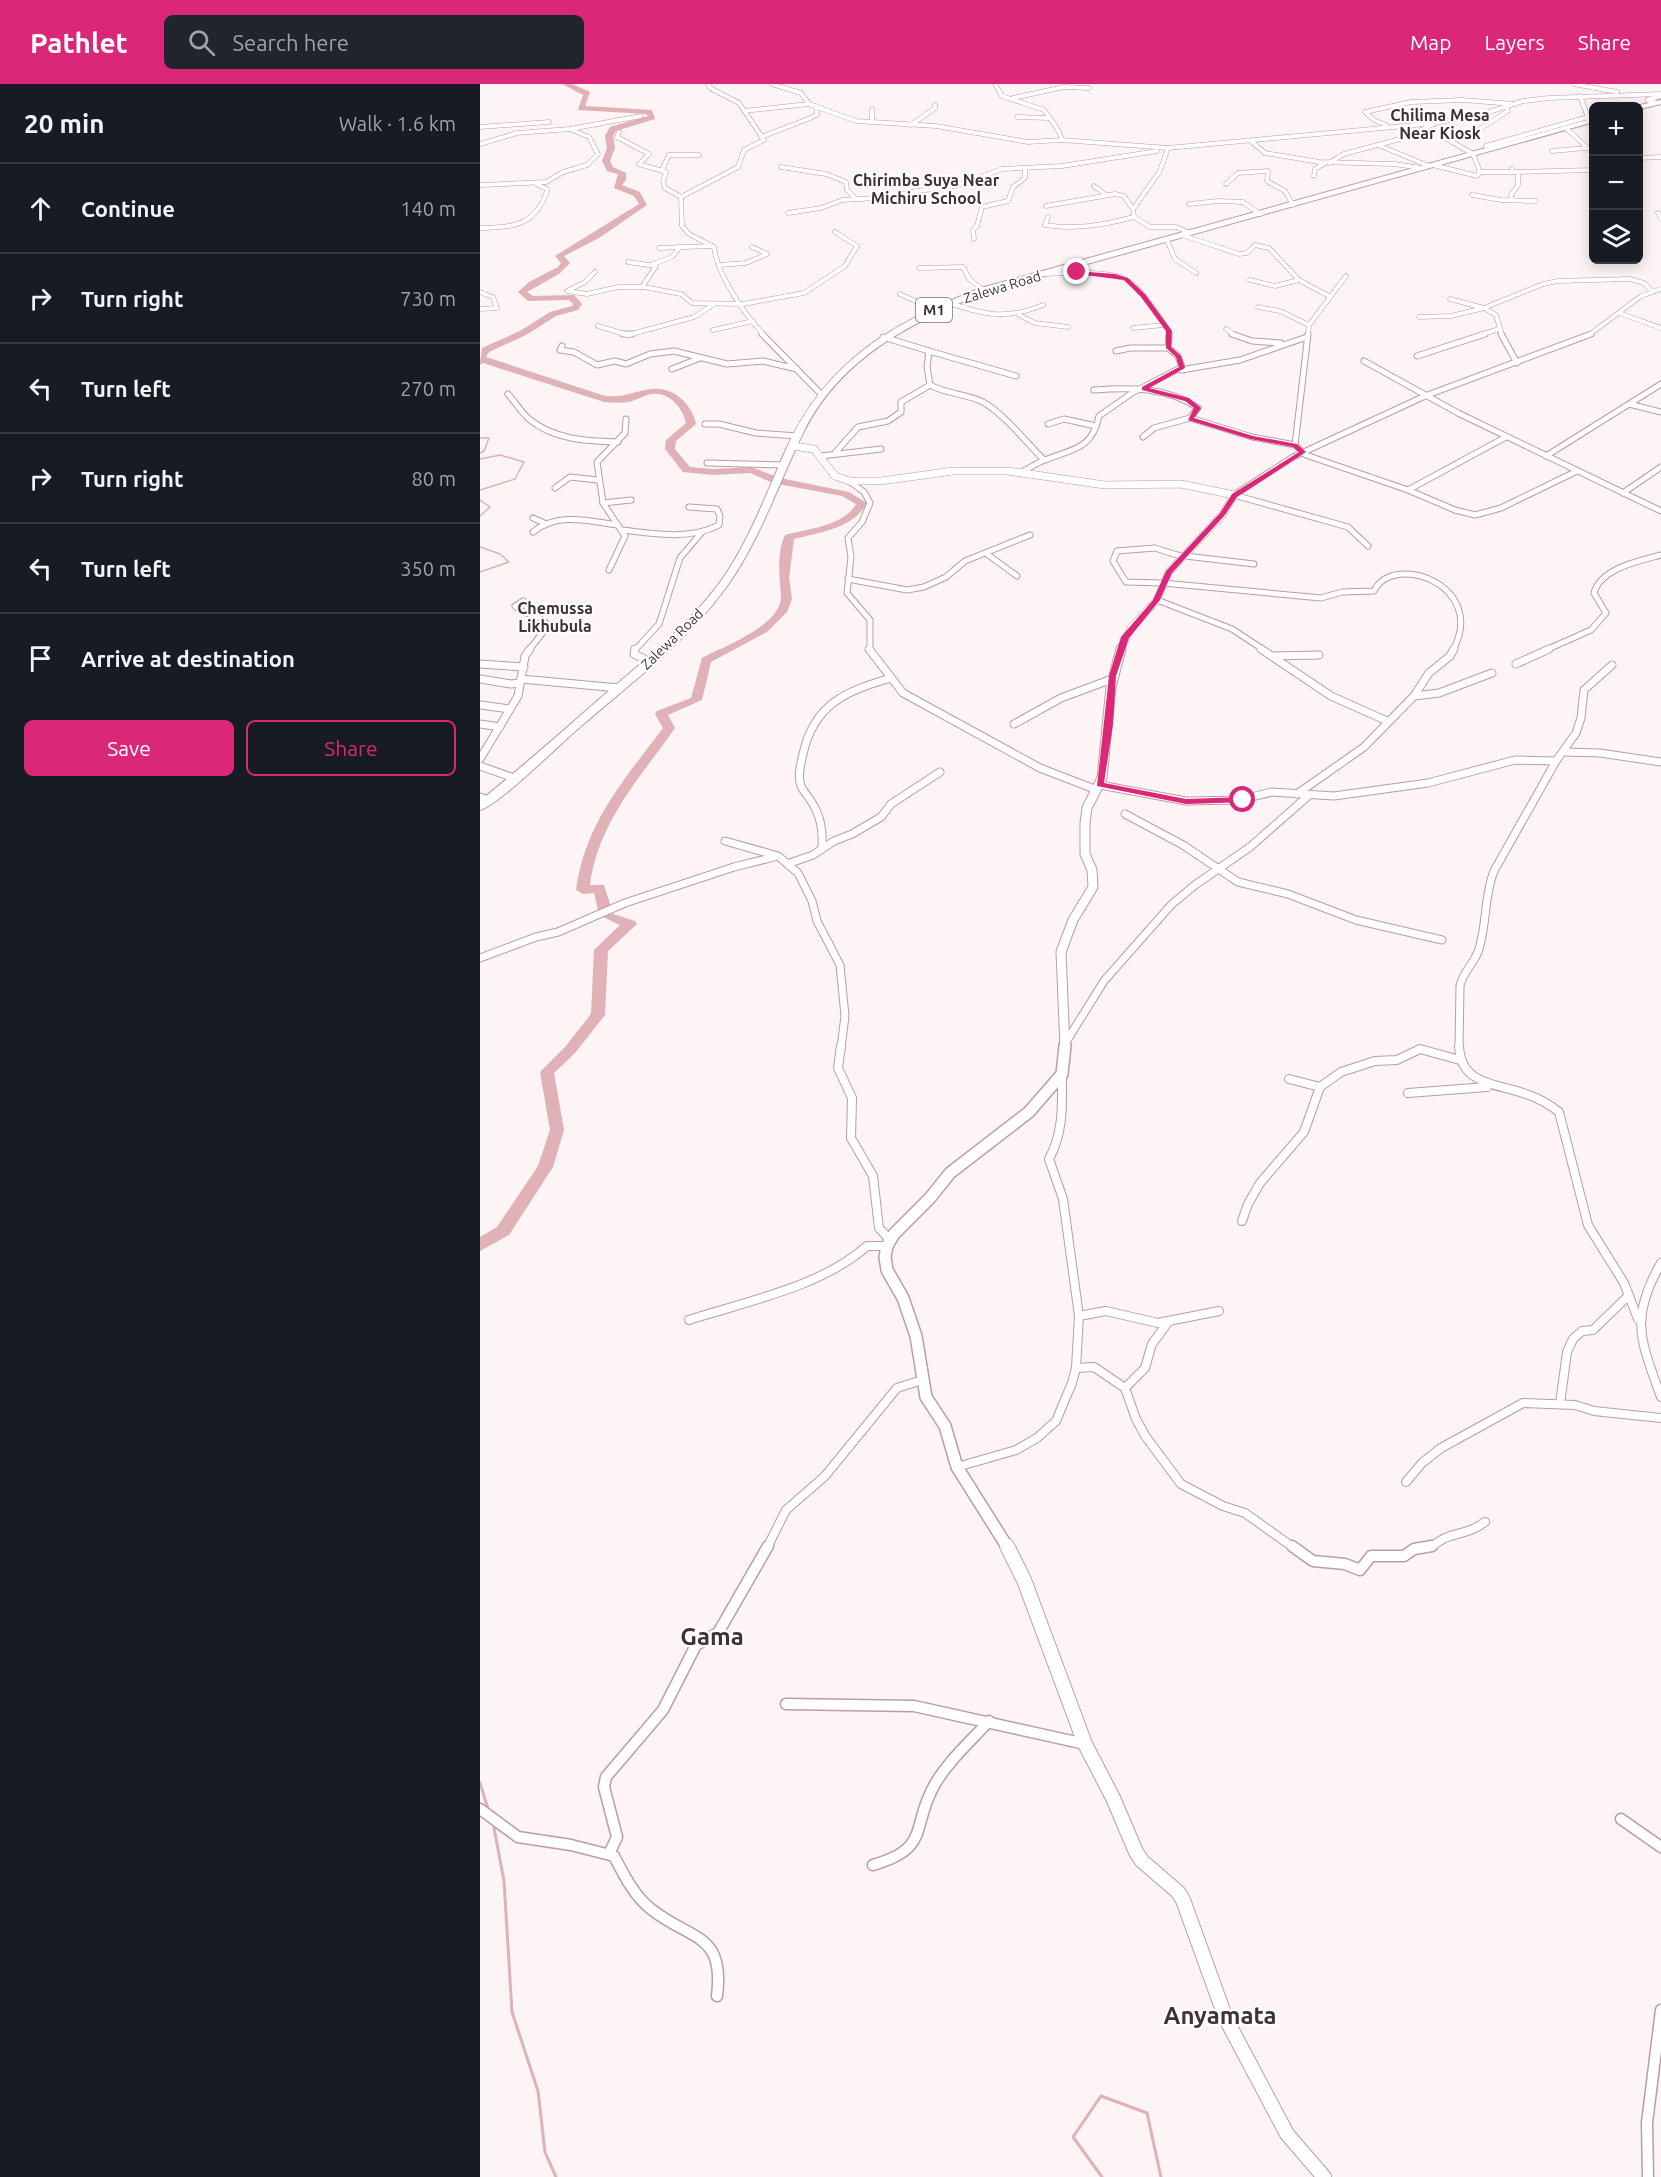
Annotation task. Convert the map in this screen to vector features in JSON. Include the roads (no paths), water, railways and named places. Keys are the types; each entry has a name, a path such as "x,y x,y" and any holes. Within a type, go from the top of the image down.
{"highway":[{"path":"1643,107 1659,103"},
{"name":"Zalewa Road","path":"480,807 484,799 514,778 650,662 711,601 733,570 766,507 798,436 822,395 855,359 883,337 949,303 984,290 1293,205 1426,165 1566,128 1589,119"}],"street":[{"path":"681,196 738,167 744,150 764,139 757,135 752,120 731,96 710,88 708,84"},
{"path":"772,84 801,93 809,104"},
{"path":"995,84 999,93 1008,98 1046,112 1050,124 1061,133 1062,140"},
{"path":"1574,84 1625,93 1661,95"},
{"path":"1606,84 1625,93"},
{"path":"1008,98 1066,86 1089,88"},
{"path":"788,213 821,208 855,198 893,197 910,192 950,187 1002,169 1065,166 1168,149 1436,123 1534,100 1625,93"},
{"path":"1659,103 1647,100 1661,95"},
{"path":"1580,96 1589,117"},
{"path":"1390,126 1374,120 1365,112 1412,102 1462,100 1515,104"},
{"path":"744,111 809,104 847,119 971,131 1028,142 1062,140 1168,149"},
{"path":"910,125 931,112 935,105"},
{"path":"761,137 813,117 817,114 816,106"},
{"path":"1469,136 1500,118 1508,111 1506,108"},
{"path":"872,109 872,122"},
{"path":"480,144 517,133 570,129 641,116"},
{"path":"1017,117 1049,118"},
{"path":"1493,148 1486,146 1589,119"},
{"path":"480,127 549,122"},
{"path":"1314,176 1315,169 1344,154 1400,139 1436,123"},
{"path":"1566,128 1589,151"},
{"path":"535,184 546,182 563,172 584,166 598,154 591,138 584,132 570,129"},
{"path":"619,132 617,137 649,154 639,164 666,172 663,186 681,196"},
{"path":"1447,140 1473,154 1480,172"},
{"path":"1251,141 1265,153 1327,163 1426,165"},
{"path":"1377,145 1426,165 1477,176 1480,172 1589,170"},
{"path":"1552,151 1586,148"},
{"path":"1133,209 1160,171 1168,149"},
{"path":"662,170 669,155 699,155"},
{"path":"1643,158 1661,158"},
{"path":"780,167 836,177 846,182 847,190 855,198"},
{"path":"974,239 973,231 977,226 982,207 1008,201 1013,187 1025,178 1025,169"},
{"path":"1226,184 1238,172 1268,171 1268,181 1285,191 1293,205"},
{"path":"1512,200 1511,195 1518,185 1514,171"},
{"path":"480,185 517,182 535,184 547,189 546,196 533,219 519,226 480,228"},
{"path":"1094,186 1106,195"},
{"path":"1046,206 1106,195 1124,196 1133,209 1134,217"},
{"path":"1472,195 1536,201"},
{"path":"681,196 679,219 686,234 712,246 729,288 743,304 759,332 822,395"},
{"path":"1056,200 1062,202"},
{"path":"1189,204 1218,201 1243,202 1260,214"},
{"path":"1658,213 1661,219"},
{"path":"1048,217 1045,225 1076,229 1098,227 1109,222 1134,217 1150,227 1176,227 1211,247 1224,248 1234,254 1244,254 1255,245 1265,246 1296,274 1299,280 1329,296"},
{"path":"595,272 585,282 567,291 587,294 618,287 642,287 679,293 692,303 743,304 804,293 844,266 857,246 835,232"},
{"path":"1167,240 1175,259 1196,273"},
{"path":"659,248 712,246"},
{"path":"628,262 653,264 672,257 680,247"},
{"path":"719,266 746,263 767,254 752,247"},
{"path":"642,287 656,268 653,264"},
{"path":"919,267 963,267 968,278 984,290"},
{"path":"1044,274 1086,273 1126,279 1143,295 1170,334 1168,348"},
{"path":"1295,445 1309,325 1346,276"},
{"path":"1419,317 1451,316 1484,308 1537,286 1558,281 1630,279 1644,283 1652,291"},
{"path":"1250,280 1275,286 1299,280"},
{"path":"957,1467 1016,1450 1037,1438 1056,1421 1076,1368 1079,1317 1063,1199 1049,1163 1050,1155 1056,1148 1062,1118 1062,1074 1066,1042 1065,1006 1061,987 1061,951 1074,920 1093,887 1092,870 1084,847 1087,808 1098,787 1109,724 1112,679 1125,637 1157,600 1163,583 1183,555 1223,514 1234,495 1303,452 1425,396 1589,335 1641,296 1661,289"},
{"path":"480,292 493,297 497,308 480,309"},
{"path":"900,294 935,310"},
{"path":"1450,299 1484,308 1496,315 1499,329 1517,363"},
{"path":"949,303 992,316 1018,315 1043,305"},
{"path":"598,326 628,335 644,328 690,321 714,304"},
{"path":"1258,307 1280,311 1309,325"},
{"path":"1619,313 1661,328"},
{"path":"1018,315 1035,323 1068,327"},
{"path":"713,330 753,321"},
{"path":"1133,328 1164,325"},
{"path":"1226,329 1236,336 1253,342 1284,343"},
{"path":"1418,356 1499,329"},
{"path":"883,337 1016,376"},
{"path":"1020,473 1044,460 1076,450 1089,438 1099,416 1132,393 1180,370 1240,360 1307,337"},
{"path":"562,346 560,350 574,352 595,364 615,361 626,364 666,351 680,352 727,364 763,361 798,369"},
{"path":"1116,351 1130,348 1168,348 1181,360 1180,370"},
{"path":"929,351 927,367 930,385"},
{"path":"672,369 707,355"},
{"path":"1364,361 1425,396 1506,437 1661,511"},
{"path":"1546,456 1661,384"},
{"path":"835,453 855,429 888,421 901,412 901,402 930,385"},
{"path":"930,385 939,390 981,401 992,408 1044,460"},
{"path":"1094,390 1144,388 1187,399 1198,408 1190,418"},
{"path":"507,394 529,419 544,428 583,441 618,442"},
{"path":"1629,404 1661,412"},
{"path":"1143,437 1155,428 1190,418 1252,437 1295,445 1303,452 1464,513 1481,514 1514,503 1577,471"},
{"path":"609,570 625,536 603,503 597,462 618,442 627,429 626,419"},
{"path":"1048,424 1064,419 1096,426"},
{"path":"705,424 719,424 756,434 798,436"},
{"path":"1408,490 1506,437"},
{"path":"793,446 814,449 835,476 849,481 864,492 870,503 862,522 848,538 851,557 848,579 850,597 865,611 870,620 869,649 891,678 903,693 1040,768 1098,787 1186,801 1239,801 1265,792 1308,796 1355,794 1419,784 1515,760 1556,761"},
{"path":"821,456 882,449"},
{"path":"707,463 784,465"},
{"path":"1623,493 1661,467"},
{"path":"849,481 881,481 953,471 1020,473 1105,484 1181,484 1234,495 1348,526 1368,546"},
{"path":"555,488 571,477 598,480"},
{"path":"603,503 631,500"},
{"path":"533,532 544,523 568,518 659,534 702,532 719,525 720,516 717,508 689,507"},
{"path":"533,518 544,523"},
{"path":"650,662 634,654 636,647 658,624 680,558 702,532"},
{"path":"848,579 913,589 924,587 946,577 965,561 1030,535"},
{"path":"1254,564 1149,548 1119,550 1114,554 1113,562 1124,581 1321,598 1342,592 1374,591 1382,580 1404,574 1423,575 1454,598 1459,607 1462,622 1450,656 1429,674 1414,696 1358,752 1297,794"},
{"path":"987,554 1017,576"},
{"path":"1516,664 1591,630 1606,613 1594,596 1594,591 1601,581 1623,567 1661,555"},
{"path":"1157,600 1232,629 1330,696 1387,721"},
{"path":"480,759 518,696 525,656 549,624 518,610 515,606 523,601"},
{"path":"1273,656 1319,655"},
{"path":"480,664 524,667"},
{"path":"1497,1088 1473,1077 1460,1060 1461,981 1478,952 1486,920 1490,881 1556,761 1578,727 1584,690 1612,665"},
{"path":"1414,696 1439,693 1492,673"},
{"path":"822,849 824,829 822,819 800,783 801,765 807,739 817,718 831,703 853,690 891,678"},
{"path":"480,679 619,688"},
{"path":"1014,724 1037,709 1112,679"},
{"path":"480,705 510,709"},
{"path":"480,724 500,727"},
{"path":"1563,752 1600,753 1661,762"},
{"path":"480,766 514,778"},
{"path":"787,864 813,855 881,817 891,804 940,772"},
{"path":"1066,1042 1104,981 1179,898 1250,847 1308,796"},
{"path":"1125,814 1183,845 1218,870 1249,886 1288,894 1342,915 1442,940"},
{"path":"725,841 778,856 787,864 804,883 817,921 840,965 845,1016 838,1068 852,1098 851,1138 873,1176 879,1228 888,1243"},
{"path":"480,958 536,937 558,932 625,903 734,867 778,856"},
{"path":"1242,1221 1248,1204 1260,1183 1304,1132 1320,1087 1341,1072 1375,1061 1397,1060 1418,1050 1460,1060"},
{"path":"1062,1074 1029,1112 950,1173 888,1243 885,1263 903,1298 916,1336 926,1397 945,1426 957,1467 1009,1550 1024,1580 1085,1744 1113,1798 1136,1851 1142,1861 1178,1892 1183,1900 1226,2019 1287,2134 1324,2177"},
{"path":"1289,1080 1320,1087"},
{"path":"1408,1093 1456,1088 1497,1088 1524,1093 1547,1103 1559,1112 1588,1226 1624,1283 1638,1319 1640,1335 1661,1397"},
{"path":"688,1320 809,1281 849,1262 867,1246 888,1243"},
{"path":"1638,1319 1648,1286 1661,1263"},
{"path":"1560,1404 1566,1352 1573,1339 1582,1331 1593,1330 1629,1295"},
{"path":"1079,1317 1106,1311 1147,1322 1169,1321 1220,1311"},
{"path":"1125,1388 1145,1368 1152,1344 1169,1321"},
{"path":"1076,1368 1094,1368 1125,1388 1141,1428 1181,1484 1223,1506 1245,1513 1313,1562 1345,1564 1360,1570 1371,1556 1404,1556 1414,1549 1430,1547 1439,1544 1443,1539 1471,1532 1485,1522"},
{"path":"609,1854 617,1837 604,1787 606,1777 663,1710 696,1645 718,1633 759,1564 786,1510 825,1476 897,1388 922,1380"},
{"path":"1407,1482 1422,1463 1441,1448 1523,1403 1560,1404 1593,1412 1661,1418"},
{"path":"786,1704 914,1706 1085,1744"},
{"path":"873,1865 903,1856 911,1849 933,1787 989,1721"},
{"path":"480,1809 518,1837 571,1845 614,1856 648,1907 664,1920 703,1939 712,1948 720,1971 717,1996"},
{"path":"1621,1819 1661,1847"},
{"path":"1648,2177 1647,2123 1661,2010"}],"waterway":[{"path":"566,84 587,94 581,108 649,112 652,117 613,129 609,136 611,148 606,161 610,169 622,173 622,180 617,186 637,194 643,205 596,236 563,253 559,256 566,263 561,269 532,284 522,292 531,299 571,297 578,304 575,308 553,314 523,333 485,350 481,357 484,361 604,399 625,400 652,391 668,394 684,406 690,418 691,424 671,440 670,449 687,470 713,472 751,470 777,481 845,494 862,503 858,510 842,521 789,537 784,578 786,601 781,612 774,621 752,637 706,660 696,700 661,714 669,728 627,784 602,824 586,867 583,890 599,888 605,910"},
{"path":"480,364 484,361"},
{"path":"480,438 489,438 484,451 480,453"},
{"path":"480,459 500,455 524,462 515,479 480,490"},
{"path":"480,500 490,507 480,516"},
{"path":"480,547 500,554 509,562 480,572"},
{"path":"480,1245 503,1231 545,1167 557,1130 547,1072 570,1050 598,1015 601,950 630,924 610,917"},
{"path":"480,1783 488,1809"},
{"path":"494,1828 504,1881 512,2012 538,2091 545,2152 556,2177"},
{"path":"1102,2177 1073,2137 1101,2096 1147,2113 1161,2177"}],"district":[{"name":"Chilima Mesa Near Kiosk","path":"1440,124"},
{"name":"Chirimba Suya Near Michiru School","path":"926,189"},
{"name":"Chemussa Likhubula","path":"555,617"},
{"name":"Gama","path":"712,1637"},
{"name":"Anyamata","path":"1220,2016"}]}
